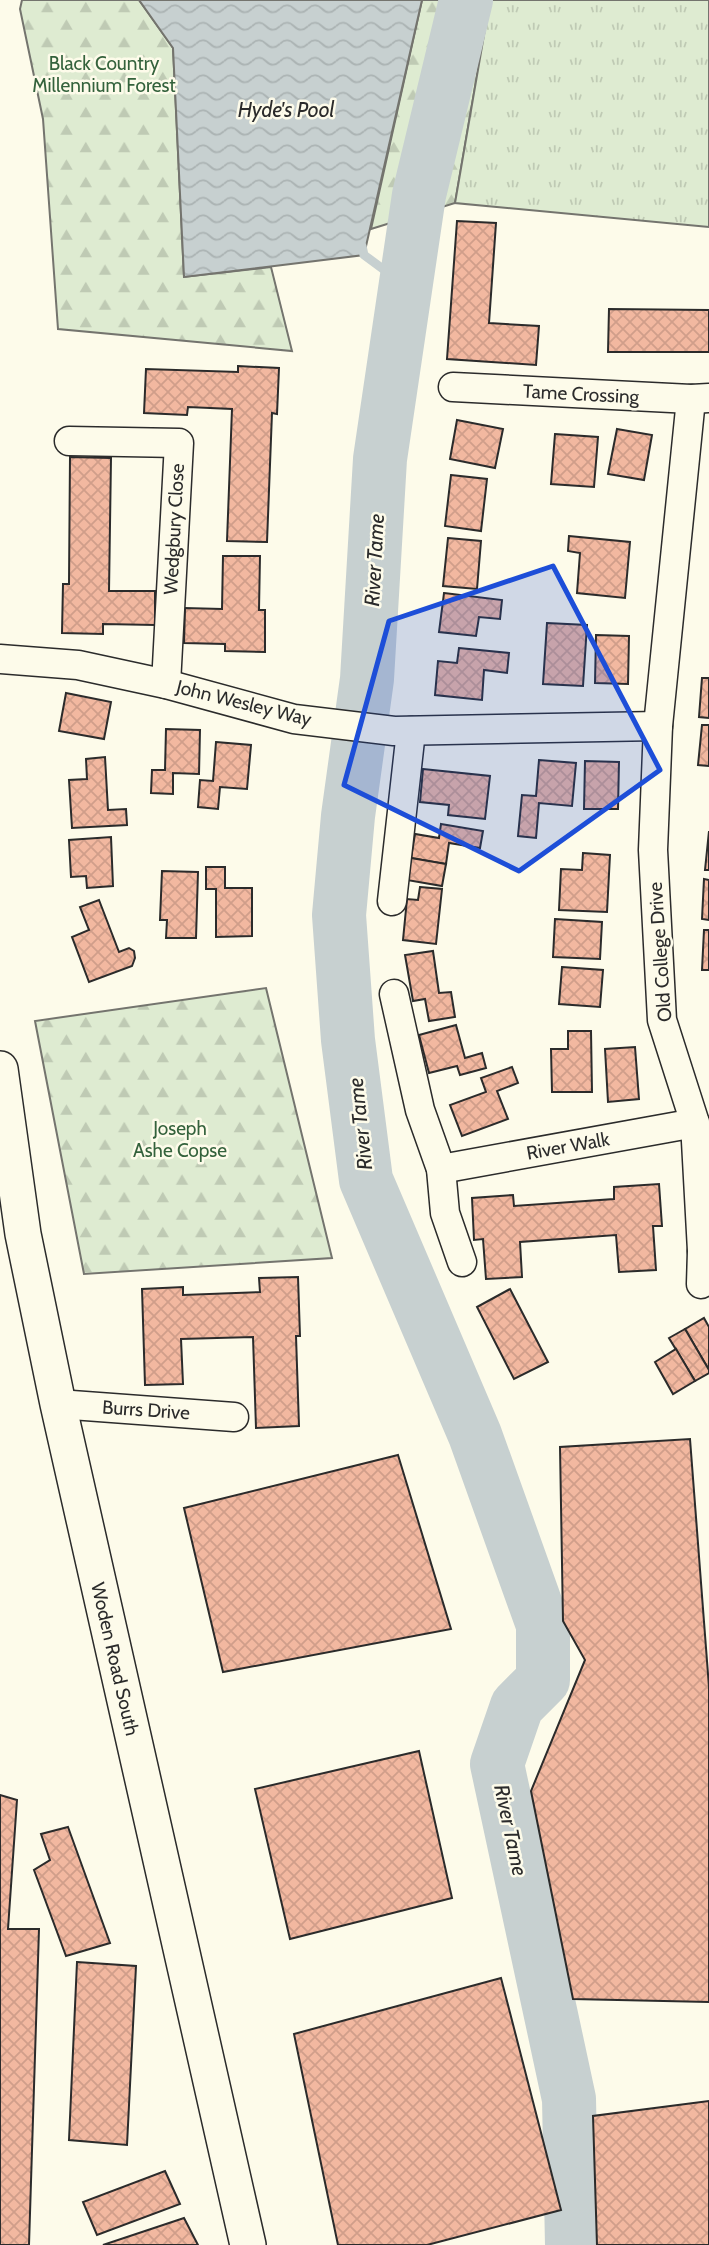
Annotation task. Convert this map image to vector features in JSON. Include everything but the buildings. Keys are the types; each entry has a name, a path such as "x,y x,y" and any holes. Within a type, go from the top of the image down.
{"street":[{"name":"Tame Crossing","path":"453,387 700,398"},
{"name":"Old College Drive","path":"700,398 658,726 653,850 662,1020 695,1123 706,1251 701,1284"},
{"name":"Wedgbury Close","path":"69,441 179,443 166,684"},
{"name":"John Wesley Way","path":"0,659 78,665 166,684 294,719 402,731 658,726"},
{"path":"393,901 402,731"},
{"path":"394,994 420,1111 441,1169 445,1213 462,1262"},
{"name":"Woden Road South","path":"0,1069 23,1234 58,1404 248,2245"},
{"name":"River Walk","path":"441,1169 695,1123"},
{"name":"Burrs Drive","path":"58,1404 234,1417"}],"highlighted area":[{"path":"553,566 660,770 519,871 344,785 389,621"}],"green space":[{"name":"Black Country Millennium Forest","path":"22,0 139,0 173,48 184,277 271,267 292,351 58,329 43,119 20,9"},
{"path":"422,0 490,0 455,203 371,229"},
{"path":"490,0 709,0 709,227 455,203"},
{"name":"Joseph Ashe Copse","path":"266,988 332,1258 84,1274 35,1021"}],"water":[{"name":"Hyde's Pool","path":"139,0 422,0 364,255 184,277 173,48"}],"waterway":[{"name":"River Tame","path":"466,0 419,195 380,459 367,679 348,816 339,915 348,1040 366,1180 475,1435 543,1625 543,1680 517,1706 497,1764 569,2099 572,2245"},
{"path":"362,246 364,255 406,286"}]}
